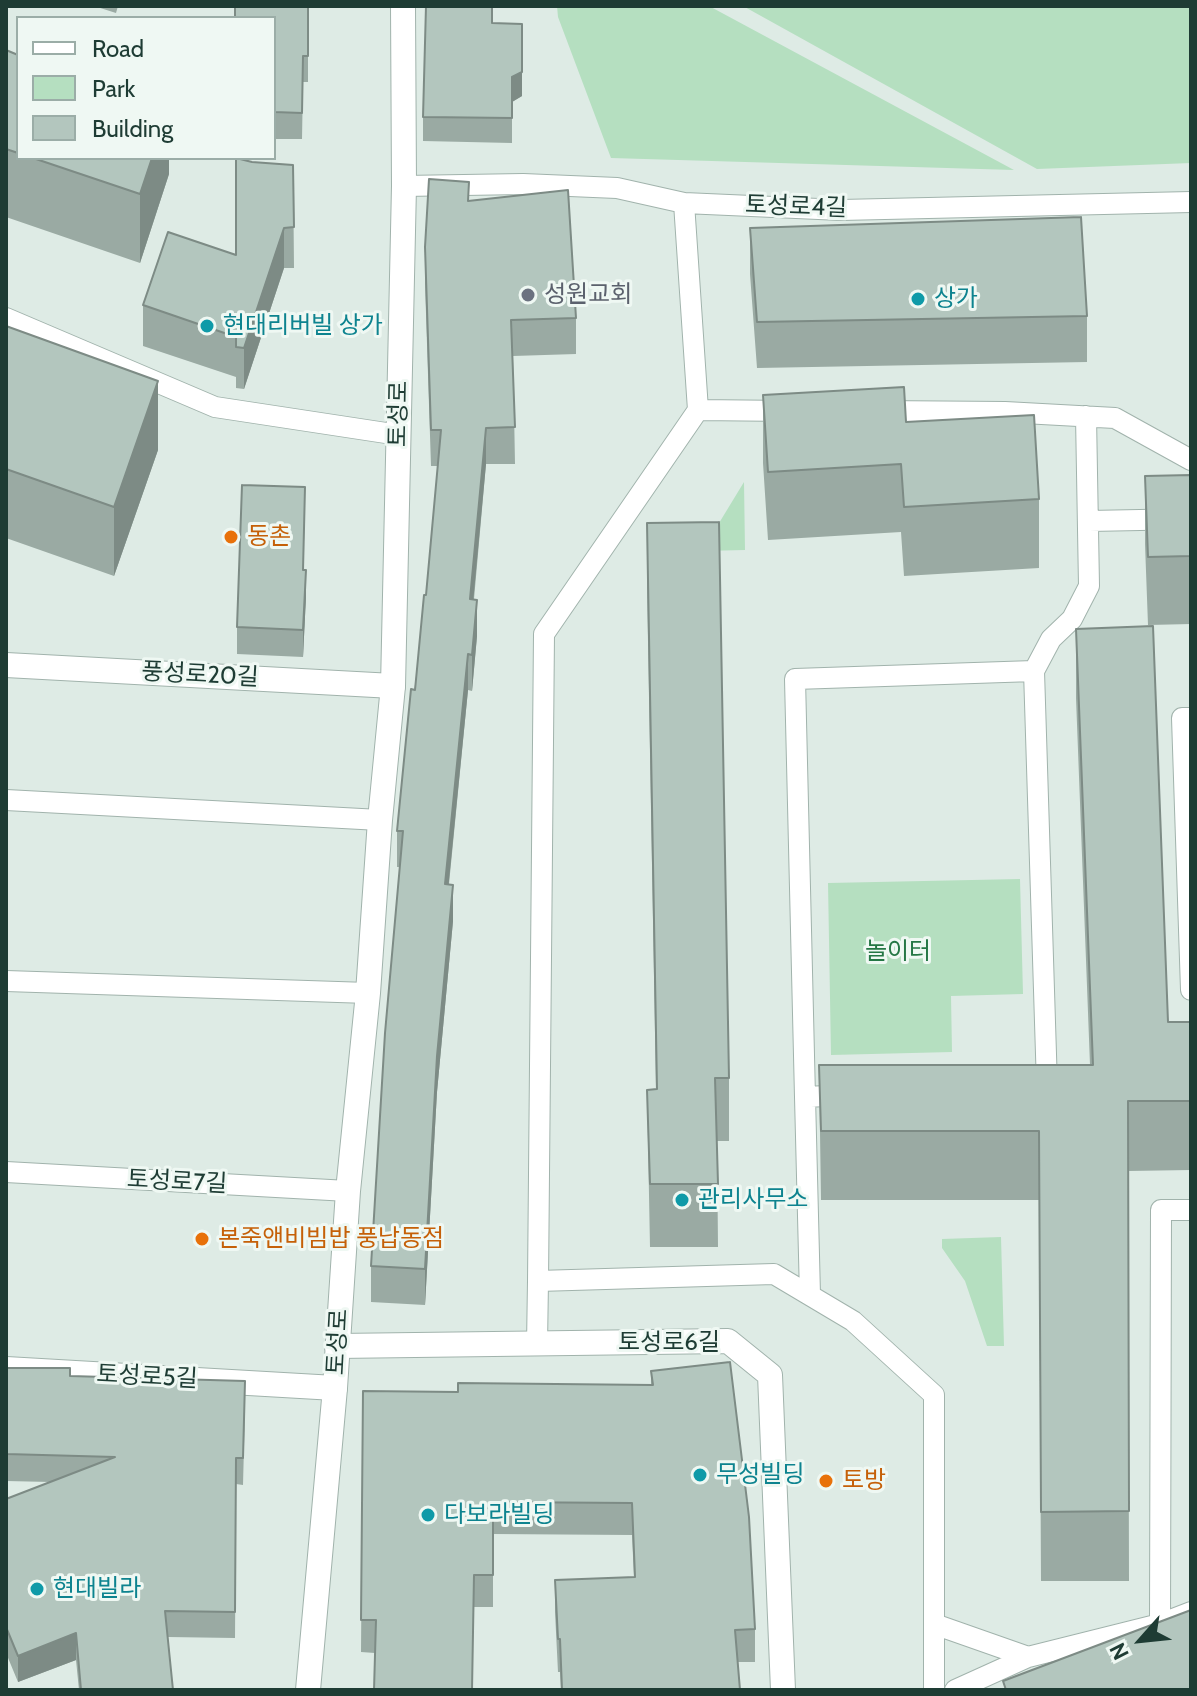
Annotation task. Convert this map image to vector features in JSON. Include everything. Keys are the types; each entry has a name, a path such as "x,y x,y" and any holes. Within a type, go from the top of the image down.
{"street":[{"name":"토성로","path":"308,1690 393,686 404,186 403,6"},
{"name":"풍성로20길","path":"6,665 393,686"},
{"name":"토성로6길","path":"337,1346 728,1341 770,1375 783,1690"},
{"name":"토성로5길","path":"6,1369 335,1388"}],"lane":[{"name":"토성로4길","path":"404,186 523,184 617,188 684,203 841,210 1191,202"},
{"path":"537,1345 544,634 698,410 684,203"},
{"path":"6,318 215,407 399,435"},
{"path":"698,410 805,411"},
{"path":"851,411 1115,418 1191,460"},
{"path":"805,1097 1047,1086 1034,671 1051,639 1072,619 1089,586 1086,416"},
{"path":"1089,521 1191,519"},
{"path":"810,1295 795,679 1034,671"},
{"path":"1191,718 1182,718 1191,990"},
{"path":"6,800 380,820"},
{"path":"6,981 368,993"},
{"name":"토성로7길","path":"6,1172 348,1191"},
{"path":"1160,1624 1161,1210 1191,1210"},
{"path":"538,1281 774,1274 853,1321 934,1395 934,1690"},
{"path":"955,1690 1028,1657 1160,1624 1191,1612"},
{"path":"934,1624 1028,1657"}],"green space":[{"path":"557,6 709,6 1014,170 611,158 558,17"},
{"path":"743,6 1191,6 1191,163 1037,169"},
{"path":"744,482 745,550 702,551"},
{"name":"놀이터","path":"1020,879 1023,994 951,996 952,1052 831,1055 828,883"},
{"path":"1001,1237 1004,1346 987,1346 965,1281 942,1248 942,1239"}],"building":[{"path":"235,6 308,6 308,56 303,56 302,113 276,112 276,16 235,16"},
{"path":"426,6 492,6 492,23 522,24 522,72 512,77 512,118 423,117"},
{"path":"6,50 16,54 16,152 6,149"},
{"path":"39,160 151,160 140,194"},
{"path":"236,160 293,165 294,227 284,228 244,348 236,347 236,337 143,305 168,232 236,255"},
{"path":"429,179 469,182 468,201 568,190 576,318 511,320 515,427 486,428 470,599 477,600 472,655 468,654 445,884 453,885 437,1056 425,1269 371,1266 385,1033 403,831 397,831 411,689 415,690 426,595 441,430 431,430 425,247"},
{"path":"1081,217 1087,316 757,322 750,228"},
{"path":"6,326 158,381 114,507 6,469"},
{"path":"904,387 906,422 1034,415 1039,499 904,507 901,464 768,472 763,395"},
{"path":"1191,475 1191,556 1148,557 1145,476"},
{"path":"242,485 305,487 303,630 237,627"},
{"path":"719,522 729,1078 715,1078 718,1184 650,1184 647,1090 657,1089 647,523"},
{"path":"1153,626 1168,1022 1191,1022 1191,1101 1128,1101 1129,1511 1041,1512 1039,1131 821,1131 819,1065 1093,1065 1076,629"},
{"path":"730,1362 749,1517 755,1629 735,1630 740,1690 562,1690 555,1580 635,1577 632,1503 493,1502 493,1575 474,1575 472,1690 374,1690 376,1620 361,1620 363,1391 458,1392 458,1383 653,1385 651,1371"},
{"path":"6,1368 70,1368 70,1376 245,1381 243,1458 236,1458 235,1612 165,1611 173,1690 81,1690 76,1633 18,1656 6,1627 6,1499 115,1457 6,1454"},
{"path":"1191,1610 1191,1690 1006,1690 1003,1681"}],"place":[{"name":"성원교회","path":"528,295"},
{"name":"상가","path":"918,299"},
{"name":"현대리버빌 상가","path":"207,326"},
{"name":"동촌","path":"231,537"},
{"name":"관리사무소","path":"682,1200"},
{"name":"본죽앤비빔밥 풍납동점","path":"202,1239"},
{"name":"무성빌딩","path":"700,1475"},
{"name":"토방","path":"826,1481"},
{"name":"다보라빌딩","path":"428,1515"},
{"name":"현대빌라","path":"37,1589"}]}
